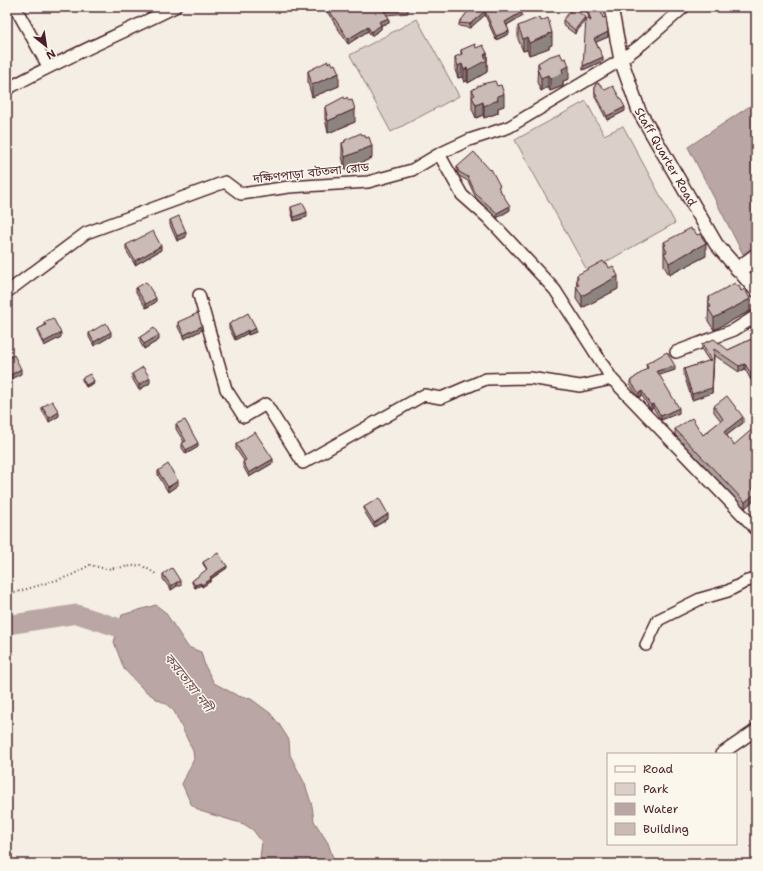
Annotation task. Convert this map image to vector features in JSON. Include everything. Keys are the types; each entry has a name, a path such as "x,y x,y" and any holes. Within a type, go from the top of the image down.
{"street":[{"path":"15,7 48,66"},
{"path":"7,90 48,66 108,40 174,7"},
{"name":"Staff Quarter Road","path":"611,7 621,60 639,111 716,244 756,290"},
{"name":"দক্ষিণপাড়া বটতলা রোড","path":"7,292 86,233 225,182 241,194 289,187 368,182 412,170 439,154 469,140 508,127 621,60 642,44 684,7"},
{"path":"439,154 462,195 488,218 555,290 612,379 756,527"},
{"path":"737,269 756,255"},
{"path":"737,269 753,266 756,269"},
{"path":"199,295 226,389 244,418 266,404 304,463 424,395 441,398 486,379 530,378 580,386 612,379"},
{"path":"676,352 734,330 756,316"},
{"path":"646,645 658,620 700,599 728,591 747,581 756,579"},
{"path":"722,753 756,730"}],"path":[{"path":"7,595 70,576 90,565 106,569 141,564 156,574"}],"green space":[{"path":"417,19 459,96 391,132 350,55"},
{"path":"586,101 604,135 623,126 675,223 588,272 515,140"}],"water":[{"path":"756,102 756,244 743,254 688,147"},
{"path":"156,605 165,612 188,647 201,652 205,666 214,683 238,696 251,699 270,713 279,724 289,740 290,755 305,784 312,806 314,821 328,843 335,864 254,864 260,858 262,842 253,830 244,824 200,811 191,804 182,784 194,759 193,751 174,711 165,703 144,690 124,669 114,642 122,615"}],"building":[{"path":"327,7 408,8 384,11 389,18 379,22 381,25 371,32 368,27 348,39"},
{"path":"468,7 518,7 522,12 505,22 509,31 496,36 485,11 470,24 459,23 469,10"},
{"path":"587,7 600,7 603,18 606,17 608,32 594,39 603,57 583,66 586,18 591,21"},
{"path":"573,8 585,17 575,30 563,20"},
{"path":"540,17 541,21 548,18 552,33 529,43 527,37 523,39 518,26"},
{"path":"475,44 476,48 483,45 487,53 484,55 487,60 468,70 467,68 464,70 462,64 458,66 455,57 462,54 461,50"},
{"path":"560,53 563,59 566,58 569,66 562,69 563,73 550,79 548,75 541,78 537,69 540,68 538,63 548,57"},
{"path":"328,61 328,63 331,61 333,65 335,64 339,73 312,85 308,71"},
{"path":"495,81 497,86 501,85 504,94 497,96 498,100 484,106 483,102 476,105 472,97 475,95 472,90 482,84"},
{"path":"597,83 600,84 605,90 613,86 625,107 607,116 595,93 595,85"},
{"path":"344,97 345,99 347,97 349,101 352,100 355,109 328,121 325,107"},
{"path":"361,133 362,135 364,134 366,138 369,137 372,146 345,157 342,143 345,142 345,140"},
{"path":"474,152 490,170 491,169 500,186 498,187 510,206 497,213 476,194 468,177 459,172 457,167"},
{"path":"303,203 307,212 294,217 291,207"},
{"path":"179,216 186,232 177,236 170,220"},
{"path":"691,228 697,235 700,234 706,243 669,263 664,253 667,252 664,242"},
{"path":"153,231 161,246 135,261 126,245"},
{"path":"603,261 605,264 607,263 609,268 613,266 618,276 582,296 576,286 579,285 576,279 578,278 577,275"},
{"path":"146,282 156,298 146,304 136,288"},
{"path":"735,283 737,286 739,285 741,291 745,289 750,299 714,318 708,308 711,307 708,301 710,300 709,297"},
{"path":"198,313 202,326 184,335 178,322"},
{"path":"248,313 256,328 248,332 248,330 235,337 229,324"},
{"path":"53,318 61,333 44,342 38,329 46,325 44,322"},
{"path":"106,323 111,332 94,342 89,333"},
{"path":"154,328 159,335 144,344 140,337"},
{"path":"756,337 756,373 751,374 745,364 739,366 714,349 712,388 692,394 684,369 711,360 702,344 714,339 728,350"},
{"path":"667,352 675,366 657,371 679,408 661,416 653,404 651,405 649,403 642,391 639,393 630,381 648,368 646,364"},
{"path":"14,355 21,369 7,377 7,359"},
{"path":"143,367 150,378 139,385 132,374"},
{"path":"90,374 94,381 86,385 82,378"},
{"path":"756,374 756,382 753,377"},
{"path":"727,396 743,417 724,432 734,445 756,426 756,485 752,489 756,493 745,502 675,429 692,418 703,435 723,419 714,406"},
{"path":"52,401 59,412 49,418 42,407"},
{"path":"185,420 198,443 186,450 182,443 186,441 176,424"},
{"path":"255,432 273,459 249,473 243,462 246,460 236,444"},
{"path":"168,464 178,481 168,487 158,471"},
{"path":"379,498 388,514 374,523 364,507"},
{"path":"218,553 227,566 210,577 211,579 202,585 201,583 195,585 192,581 207,569 203,562"},
{"path":"172,568 181,582 177,582 171,586 163,574"}],"waterway":[{"name":"করতোয়া নদী","path":"7,625 77,614 144,636"}]}
